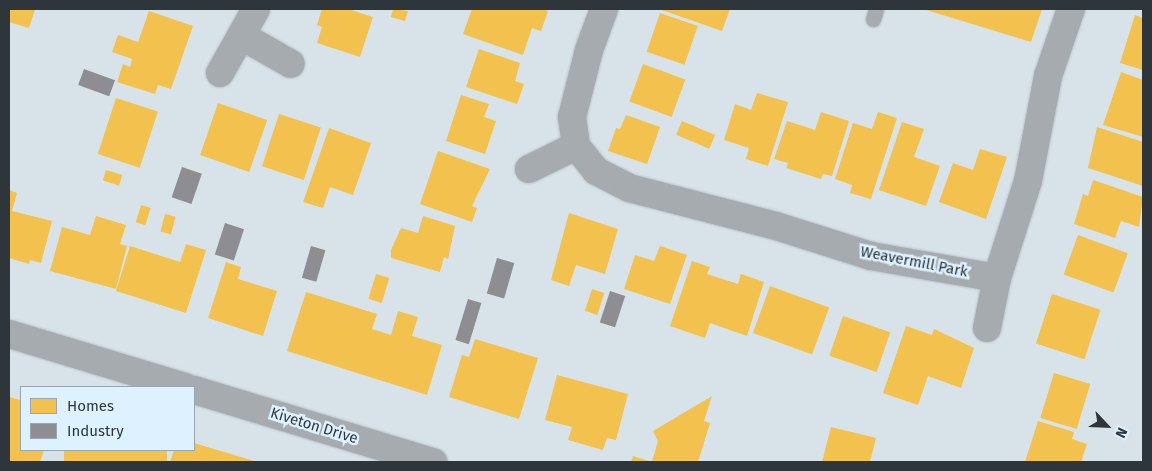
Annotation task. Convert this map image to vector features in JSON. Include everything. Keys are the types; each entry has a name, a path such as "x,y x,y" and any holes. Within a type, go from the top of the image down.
{"street":[{"path":"220,73 256,9"},
{"path":"529,169 576,146 572,117 589,50 604,9"},
{"path":"987,328 997,278 1028,181 1048,76 1071,9"},
{"path":"242,36 291,64"},
{"name":"Weavermill Park","path":"576,146 596,171 629,188 776,226 871,256 997,278"},
{"path":"9,334 182,386"},
{"name":"Kiveton Drive","path":"195,390 433,462"}],"building: Homes":[{"path":"9,9 35,9 29,28 9,22"},
{"path":"322,9 348,9 373,17 360,57 317,43 322,27 317,25"},
{"path":"393,9 408,11 405,21 391,17"},
{"path":"472,9 542,9 548,11 541,31 532,28 523,55 463,34"},
{"path":"659,9 730,9 722,31"},
{"path":"923,9 1042,9 1031,42"},
{"path":"149,11 193,26 171,89 158,85 155,94 117,82 123,64 130,67 132,59 112,52 118,35 138,42"},
{"path":"660,13 698,26 684,65 647,52"},
{"path":"1135,15 1143,18 1143,70 1120,63"},
{"path":"479,49 520,63 515,81 524,84 517,104 466,87"},
{"path":"643,64 685,79 672,117 629,102"},
{"path":"1121,72 1143,80 1143,137 1103,125"},
{"path":"757,93 788,102 768,166 746,159 749,148 724,140 735,104 751,110"},
{"path":"461,95 489,104 484,117 496,121 485,154 446,141"},
{"path":"116,98 158,112 140,168 98,154"},
{"path":"218,103 267,120 249,172 200,155"},
{"path":"821,112 849,121 832,176 823,174 821,179 786,168 788,163 774,159 787,121 815,130"},
{"path":"878,112 897,118 871,199 850,193 852,185 835,179 853,123 872,129"},
{"path":"279,114 321,128 304,180 262,166"},
{"path":"626,115 660,127 647,164 608,151 616,128 620,129"},
{"path":"682,121 715,135 709,149 676,135"},
{"path":"902,122 924,129 914,157 940,166 926,206 879,190"},
{"path":"1097,127 1143,142 1143,186 1088,168"},
{"path":"329,128 371,143 353,195 330,187 323,208 303,202"},
{"path":"980,149 1007,157 986,219 939,202 953,163 973,170"},
{"path":"438,151 490,169 472,206 477,208 472,222 420,204"},
{"path":"106,170 122,175 119,185 103,181"},
{"path":"1093,180 1143,197 1139,227 1121,221 1115,238 1074,224 1083,194 1088,196"},
{"path":"9,190 17,193 12,211 52,221 41,263 30,260 29,264 9,258"},
{"path":"141,205 151,208 145,225 136,222"},
{"path":"569,213 618,229 605,274 576,265 569,286 551,280"},
{"path":"165,214 176,217 171,234 160,231"},
{"path":"96,216 126,225 120,244 127,246 116,289 50,271 62,227 90,235"},
{"path":"423,216 455,226 448,259 444,257 440,272 391,258 391,250 401,228 418,233"},
{"path":"1078,235 1128,253 1113,293 1064,274"},
{"path":"186,244 206,250 186,313 116,291 130,246 180,262"},
{"path":"660,246 687,255 670,304 624,289 635,255 654,261"},
{"path":"692,261 710,267 707,274 738,284 741,274 764,282 747,336 710,323 705,338 670,326"},
{"path":"226,262 241,267 238,279 277,291 263,336 208,318"},
{"path":"376,274 389,278 382,303 368,299"},
{"path":"770,286 829,308 812,355 753,333"},
{"path":"592,289 604,293 597,315 585,311"},
{"path":"306,292 377,314 372,329 391,335 398,311 418,317 412,336 442,345 427,395 287,351"},
{"path":"1052,294 1101,310 1084,359 1036,343"},
{"path":"843,316 890,332 877,372 829,356"},
{"path":"906,326 932,335 934,329 974,348 961,388 928,376 918,405 883,393"},
{"path":"475,339 538,358 519,419 449,397 462,355 469,357"},
{"path":"1054,373 1090,384 1077,429 1040,418"},
{"path":"557,375 628,394 616,440 607,438 603,450 568,440 572,427 545,420"},
{"path":"712,396 704,421 710,423 698,462 652,462 658,441 653,431"},
{"path":"9,397 20,400 20,451 44,451 40,462 9,462"},
{"path":"1038,421 1074,432 1072,439 1087,444 1081,462 1025,462"},
{"path":"831,427 876,438 870,462 822,462"},
{"path":"195,443 258,462 170,462 174,451 195,451"},
{"path":"64,451 167,451 167,462 64,462"},
{"path":"633,456 652,462 631,462"}],"building: Industry":[{"path":"84,69 115,80 109,96 78,85"},
{"path":"182,167 202,174 191,204 172,197"},
{"path":"225,223 244,229 234,261 215,254"},
{"path":"311,246 325,250 316,282 302,278"},
{"path":"497,258 514,263 504,299 487,294"},
{"path":"610,291 625,296 615,327 600,322"},
{"path":"468,299 481,303 469,344 455,340"}]}
